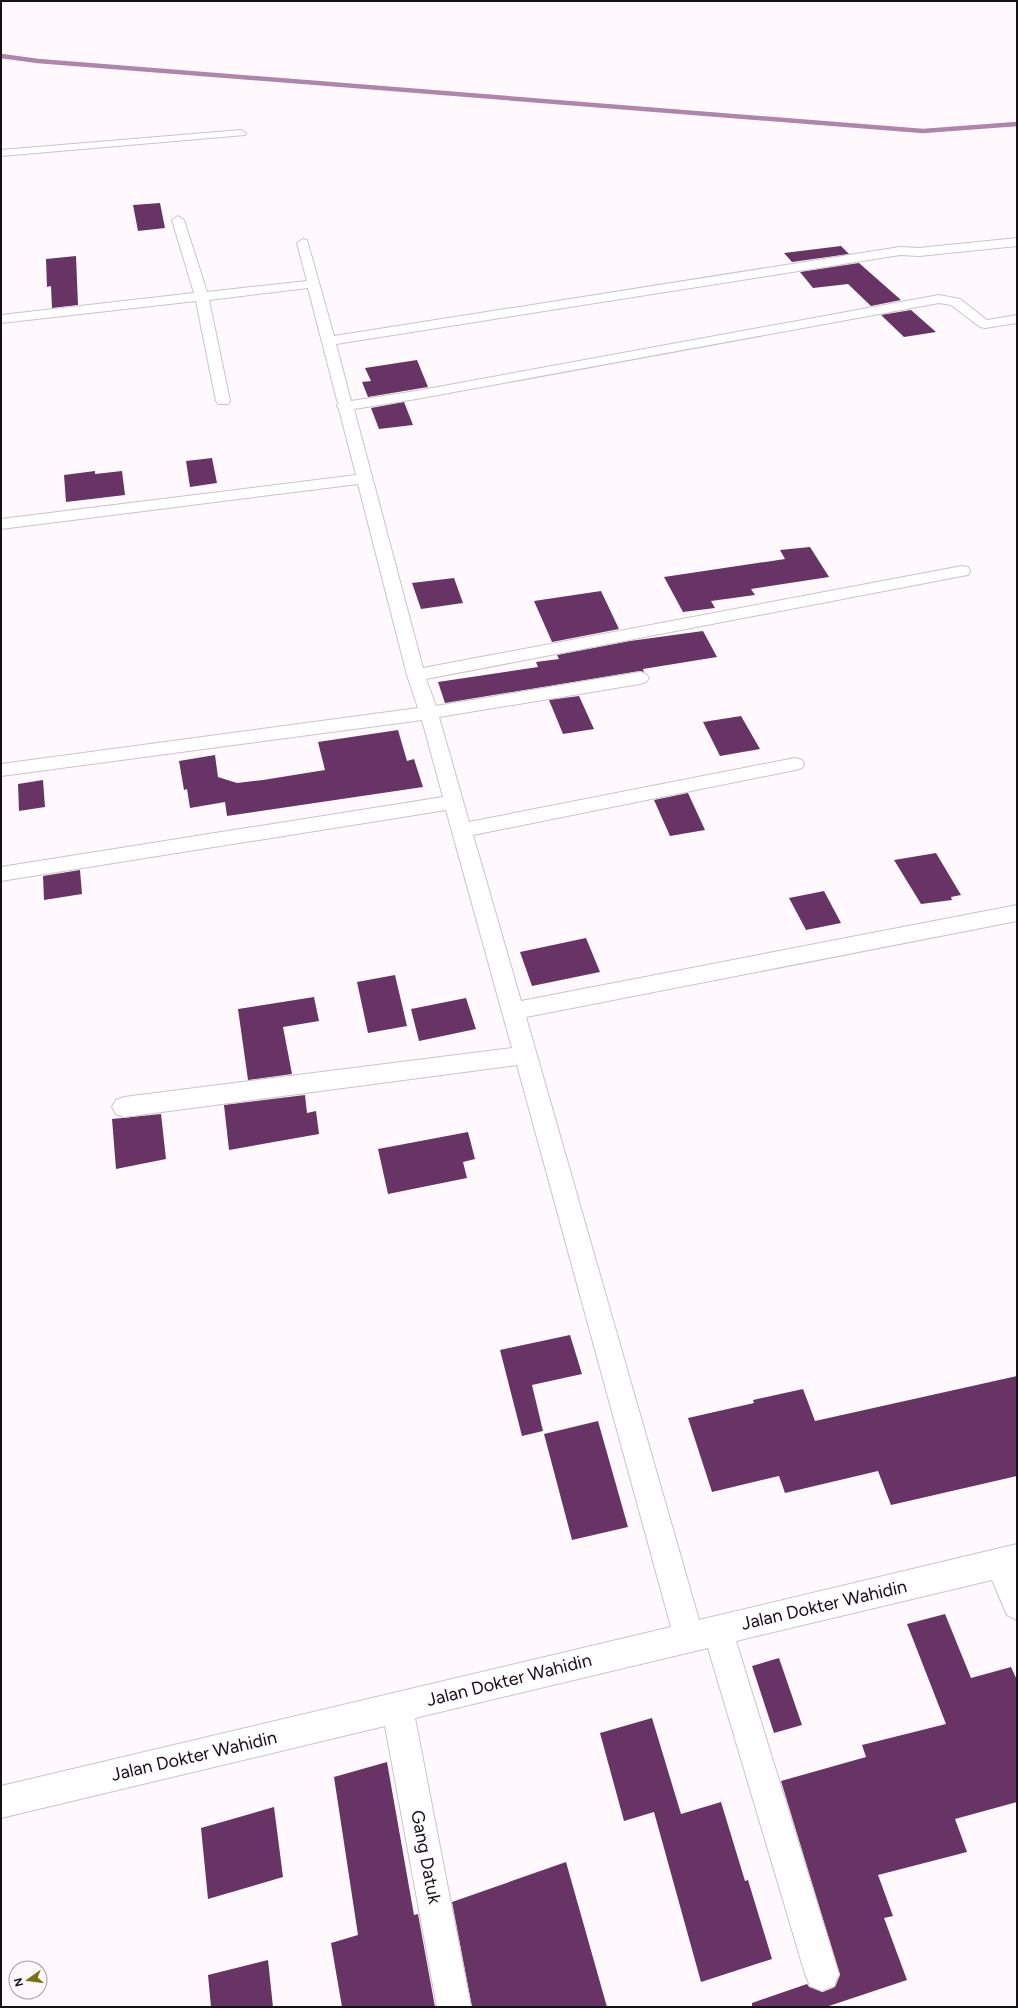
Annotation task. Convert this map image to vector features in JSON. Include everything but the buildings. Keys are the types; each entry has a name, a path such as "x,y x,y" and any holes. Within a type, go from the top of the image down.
{"street":[{"path":"1,153 241,132"},
{"path":"178,220 202,297 224,401"},
{"path":"328,341 900,251 919,252 1017,242"},
{"path":"303,243 344,406 365,479 416,675 429,713 689,1637"},
{"path":"1,319 314,284"},
{"path":"344,406 432,392 939,299 955,302 985,324 1017,319"},
{"path":"1,524 365,479"},
{"path":"416,675 962,571"},
{"path":"1,770 429,713 640,678"},
{"path":"462,830 796,764"},
{"path":"1,874 454,802"},
{"path":"512,1011 1017,913"},
{"path":"124,1107 525,1055"},
{"path":"1009,1561 1017,1605"},
{"name":"Jalan Dokter Wahidin","path":"1,1802 1009,1561"},
{"path":"718,1630 822,1974"},
{"name":"Gang Datuk","path":"397,1707 454,2007"}],"waterway":[{"path":"1,56 38,61 923,131 1017,124"}]}
